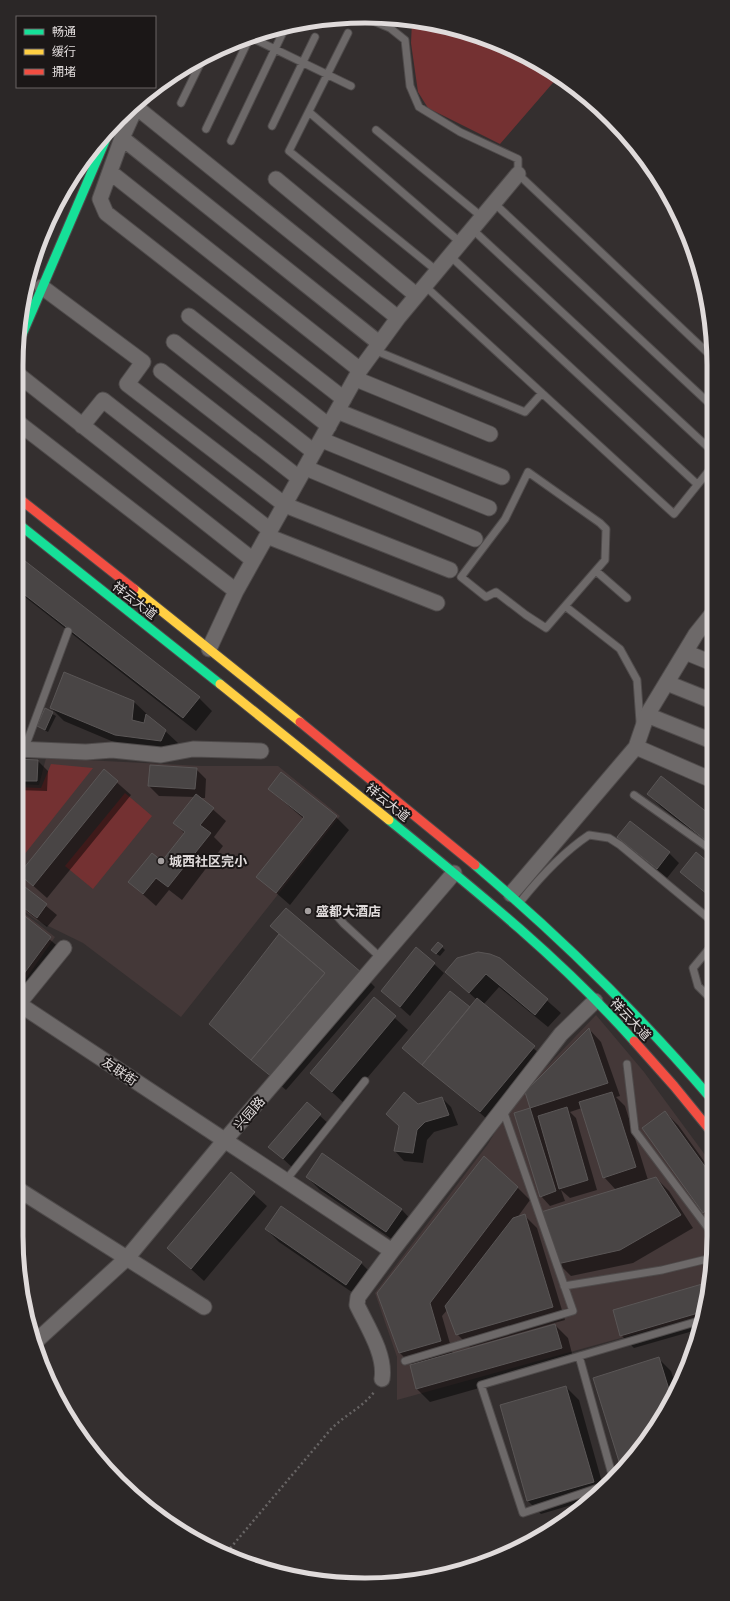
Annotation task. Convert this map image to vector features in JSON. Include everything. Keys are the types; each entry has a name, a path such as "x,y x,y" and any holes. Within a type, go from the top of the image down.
{"main road":[{"path":"25,326 103,146"},
{"name":"祥云大道","path":"23,502 442,836 516,898 618,994 707,1094"},
{"name":"祥云大道","path":"23,528 454,873 544,951 595,1000 659,1069 707,1127"}],"street":[{"path":"139,109 398,318"},
{"path":"131,116 100,199 106,213 341,405 502,477"},
{"path":"122,138 376,347"},
{"path":"110,172 358,375 490,434"},
{"path":"209,649 236,591 253,560 358,375 376,347 398,318 518,174"},
{"path":"276,179 421,290"},
{"path":"42,287 143,362 127,384 285,505 450,570"},
{"path":"188,316 329,426"},
{"path":"174,342 318,446 488,508"},
{"path":"161,371 302,473 475,539"},
{"path":"23,379 253,560"},
{"path":"82,426 103,400 268,533 437,603"},
{"path":"23,426 236,591"},
{"path":"516,898 638,740 647,715 696,634 707,623"},
{"path":"685,652 707,661"},
{"path":"667,683 707,700"},
{"path":"647,715 707,739"},
{"path":"638,740 707,777"},
{"path":"23,750 86,752 112,750 161,755 192,749 261,751"},
{"name":"兴园路","path":"39,1339 127,1258 225,1140 454,873"},
{"path":"23,997 64,948"},
{"path":"382,1379 383,1369 379,1354 357,1305 358,1298 365,1286 502,1108 561,1034 595,1000"},
{"name":"友联街","path":"23,1008 392,1251"},
{"path":"23,1192 204,1307"}],"lane":[{"path":"380,24 390,28 405,40 410,86 419,107 460,132 518,159 518,174 706,352"},
{"path":"231,141 282,34"},
{"path":"348,34 289,150 437,271"},
{"path":"272,126 315,37"},
{"path":"257,40 351,86"},
{"path":"206,129 247,44"},
{"path":"181,104 199,66"},
{"path":"309,112 461,243"},
{"path":"376,130 482,217"},
{"path":"494,203 707,401"},
{"path":"472,230 707,446"},
{"path":"450,256 696,484"},
{"path":"421,290 542,393 674,514 696,484 707,473"},
{"path":"376,347 525,412 542,393"},
{"path":"528,472 600,523 606,530 605,560 565,606 546,628 496,592 486,597 462,577 505,518 528,472"},
{"path":"596,571 628,598"},
{"path":"565,606 620,649 637,680 638,740"},
{"path":"23,743 68,631"},
{"path":"634,795 707,848"},
{"path":"516,898 572,846 589,835 609,838 620,845 707,917"},
{"path":"330,908 344,924 381,958"},
{"path":"707,951 693,968 698,986 707,995"},
{"path":"627,1064 635,1131 707,1227"},
{"path":"286,1180 365,1081"},
{"path":"405,1360 573,1311 502,1108"},
{"path":"564,1286 662,1270 706,1260"},
{"path":"594,1490 522,1513 481,1385 696,1322"},
{"path":"579,1356 612,1473"}],"path":[{"path":"229,1550 331,1429 343,1417 368,1401 380,1385 382,1379"}],"shaded area":[{"path":"412,26 454,35 475,41 516,58 555,81 500,144 428,108 418,92 411,43"},
{"name":"城西社区完小","path":"46,758 202,766 278,766 340,816 181,1017 83,943 36,920 23,910 23,784 39,785"},
{"path":"51,764 93,768 23,856 23,787 41,788"},
{"path":"125,793 152,816 93,889 65,866"},
{"path":"23,912 55,937 23,983"},
{"path":"596,1015 644,1072 707,1158 706,1258 704,1281 697,1317 397,1400 397,1357 375,1293 488,1144 513,1102"}],"building":[{"path":"23,559 200,697 183,718 23,593"},
{"path":"64,672 134,701 132,720 144,723 146,714 166,730 161,741 115,735 50,708"},
{"path":"45,708 53,712 45,730 37,726"},
{"path":"23,759 38,760 37,781 23,781"},
{"path":"150,765 197,768 195,789 148,786"},
{"path":"104,769 118,781 33,886 23,877 23,869"},
{"path":"281,772 337,816 276,893 256,877 304,817 268,789"},
{"path":"661,776 707,812 707,841 647,794"},
{"path":"196,794 214,808 200,825 211,833 168,887 156,878 143,894 128,882 152,853 162,861 185,832 173,823"},
{"path":"630,821 670,852 657,869 617,837"},
{"path":"696,852 707,861 707,894 680,872"},
{"path":"23,885 47,904 37,918 23,907"},
{"path":"286,908 362,973 273,1078 251,1060 325,973 270,926"},
{"path":"23,915 51,937 23,975"},
{"path":"279,934 325,973 251,1060 209,1024"},
{"path":"438,942 443,946 436,954 431,950"},
{"path":"416,947 435,963 400,1007 381,991"},
{"path":"478,952 490,954 500,958 548,999 535,1015 486,974 469,993 445,972 457,958"},
{"path":"450,991 470,1007 422,1065 402,1048"},
{"path":"374,997 396,1016 332,1092 310,1073"},
{"path":"477,998 535,1046 480,1112 422,1065"},
{"path":"589,1028 608,1083 530,1108 525,1092"},
{"path":"404,1092 418,1104 442,1097 449,1115 425,1122 417,1130 413,1153 394,1151 399,1126 386,1114"},
{"path":"612,1092 636,1167 603,1178 579,1102"},
{"path":"307,1102 321,1114 283,1159 268,1147"},
{"path":"567,1107 588,1180 559,1189 538,1116"},
{"path":"530,1108 556,1191 540,1197 514,1113"},
{"path":"665,1111 707,1169 707,1210 703,1213 642,1128"},
{"path":"322,1153 402,1209 386,1232 306,1177"},
{"path":"484,1156 518,1187 430,1303 441,1341 399,1353 377,1293"},
{"path":"231,1172 255,1192 191,1269 167,1248"},
{"path":"656,1177 681,1215 620,1250 557,1264 541,1212"},
{"path":"281,1206 362,1262 346,1285 265,1229"},
{"path":"525,1214 553,1307 456,1335 445,1306 513,1218"},
{"path":"704,1284 698,1313 620,1336 613,1310"},
{"path":"555,1324 562,1348 416,1389 410,1365"},
{"path":"659,1357 670,1391 649,1426 620,1464 593,1378"},
{"path":"566,1386 594,1482 527,1501 500,1405"}],"traffic: fast":[{"path":"25,327 103,147"},
{"path":"23,528 220,684"},
{"path":"389,820 453,872 547,953 634,1041"},
{"path":"475,865 569,949 629,1008 707,1094"}],"traffic: slow":[{"path":"134,589 300,722"},
{"path":"220,684 389,820"}],"traffic: jam":[{"path":"23,502 134,589"},
{"path":"300,722 475,865"},
{"path":"634,1041 707,1126"}],"place":[{"name":"城西社区完小","path":"161,861"},
{"name":"盛都大酒店","path":"308,911"}]}
